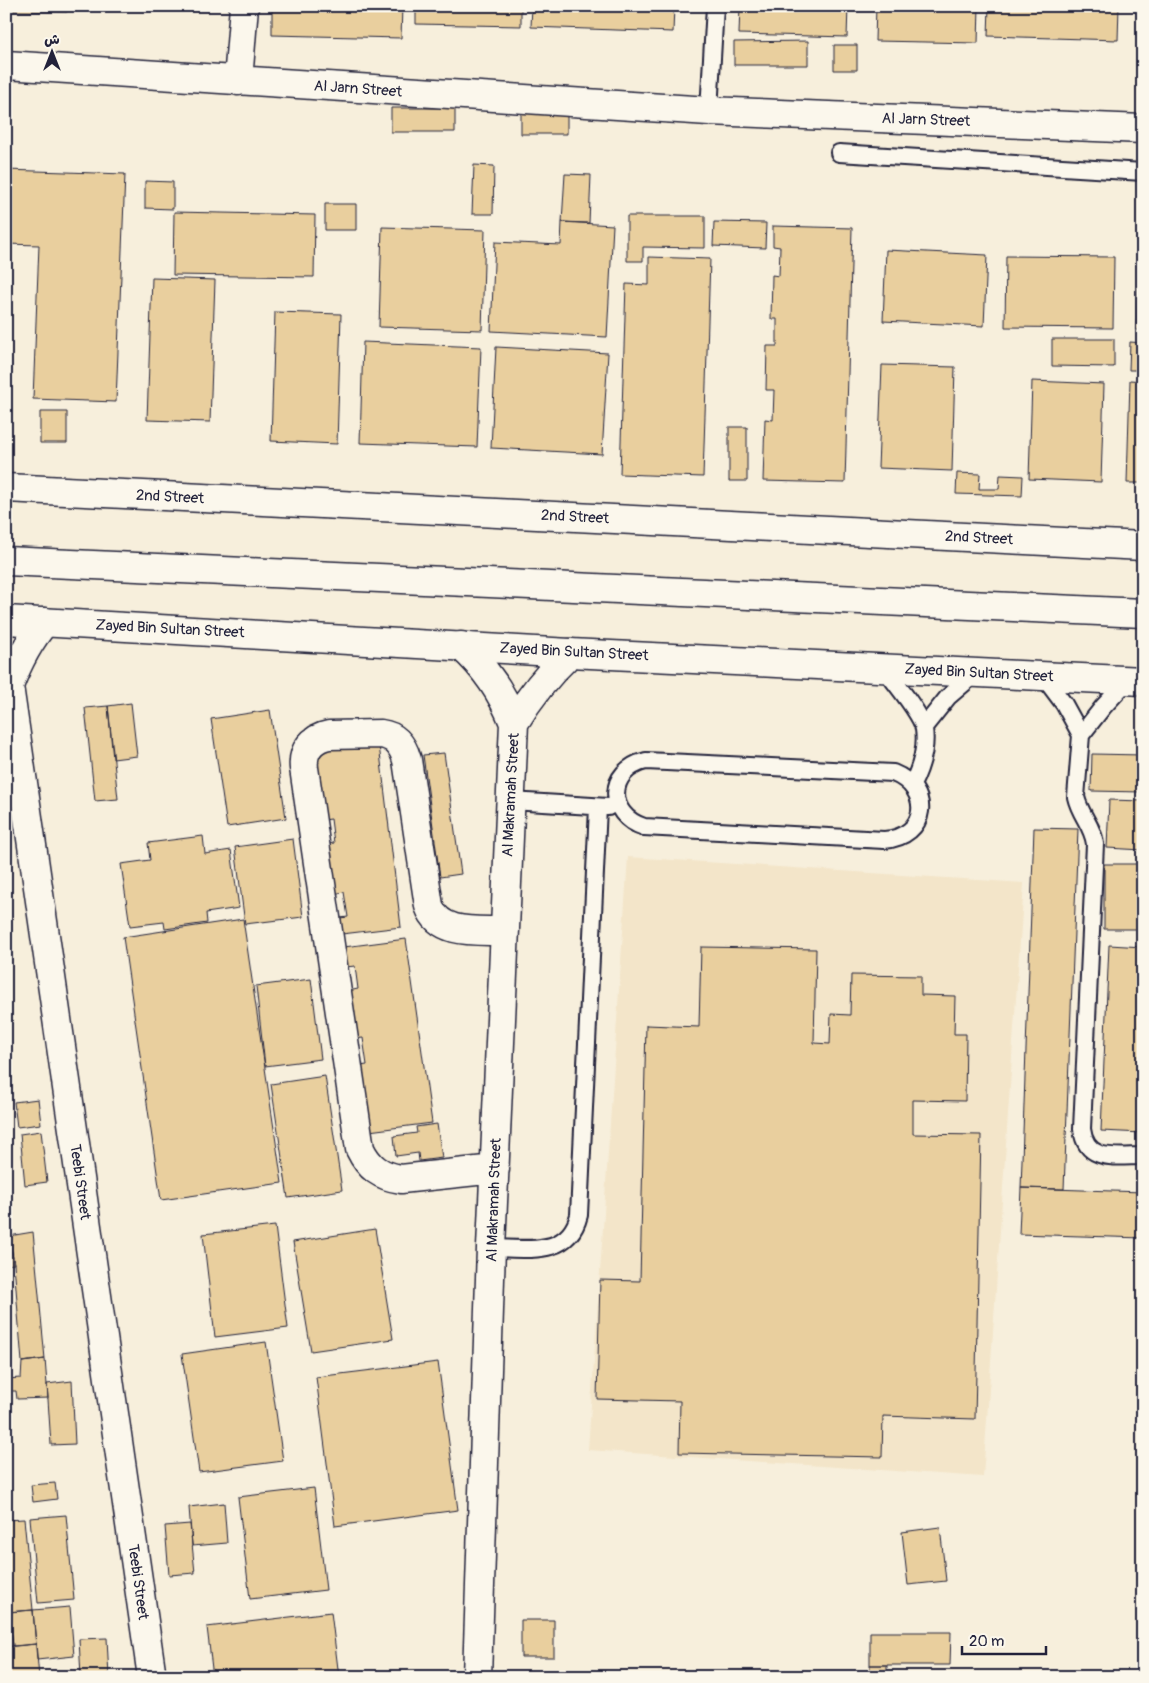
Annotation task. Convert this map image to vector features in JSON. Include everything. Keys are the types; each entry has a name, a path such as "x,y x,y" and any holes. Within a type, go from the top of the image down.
{"street":[{"path":"238,81 244,6"},
{"name":"Al Jarn Street","path":"6,66 709,111 1143,129"},
{"name":"2nd Street","path":"6,488 1143,546"},
{"path":"6,561 1143,613"},
{"name":"Zayed Bin Sultan Street","path":"6,620 570,653 883,667 1135,681"},
{"name":"Teebi Street","path":"45,622 23,652 8,684 152,1677"},
{"name":"Al Makramah Street","path":"461,646 488,673 503,697 514,723 491,1248 477,1676"},
{"name":"Al Makramah Street","path":"514,723 545,678 570,653"},
{"path":"495,1169 401,1179 380,1174 364,1159 360,1149 304,768 303,760 309,746 321,736 329,735 381,734 396,739 401,745 407,760 429,906 432,914 438,921 450,928 505,931"}],"lane":[{"path":"709,111 715,6"},
{"path":"840,153 1143,172"},
{"path":"883,667 915,711 924,727 922,761 912,785"},
{"path":"924,727 948,697 977,672"},
{"path":"1043,676 1064,704 1081,735"},
{"path":"1135,681 1103,706 1081,735 1076,797 1078,806 1092,829 1096,844 1083,1137 1093,1151 1100,1155 1143,1156"},
{"path":"646,761 893,773 912,785 918,794 919,800 918,817 913,827 905,835 895,839 884,840 644,827 633,824 624,817 618,808 616,787 620,778 627,769 646,761"},
{"path":"511,802 618,808"},
{"path":"491,1248 548,1248 557,1245 572,1233 577,1225 598,806"},
{"path":"477,1676 488,1677"}],"shaded area":[{"path":"628,857 1024,883 983,1477 588,1450"}],"building":[{"path":"6,6 67,6 67,12 6,11"},
{"path":"272,6 402,6 401,38 272,35"},
{"path":"416,6 521,6 521,26 416,24"},
{"path":"532,6 674,6 673,32 531,27"},
{"path":"740,6 848,6 847,37 739,34"},
{"path":"876,6 979,6 978,43 875,41"},
{"path":"989,6 1119,6 1118,40 988,36"},
{"path":"808,41 808,65 734,65 734,42"},
{"path":"834,45 857,45 857,70 834,70"},
{"path":"391,108 455,108 455,132 391,132"},
{"path":"521,113 567,113 567,134 521,134"},
{"path":"474,165 494,166 493,214 472,214"},
{"path":"6,170 125,174 116,402 33,399 39,245 6,244"},
{"path":"565,174 591,175 589,223 562,222"},
{"path":"145,181 173,182 173,209 145,208"},
{"path":"325,204 356,204 356,230 325,230"},
{"path":"174,212 315,215 314,277 173,275"},
{"path":"627,216 705,216 705,248 643,247 643,261 627,261"},
{"path":"562,222 613,225 607,337 491,331 495,242 561,245"},
{"path":"714,222 766,223 765,248 713,246"},
{"path":"773,226 852,228 845,483 763,481 765,419 773,420 774,390 766,390 767,346 777,346 777,319 771,319 772,275 779,276 780,247 773,246"},
{"path":"382,227 485,230 482,330 379,327"},
{"path":"886,250 987,255 984,326 883,321"},
{"path":"1006,256 1114,257 1113,328 1005,327"},
{"path":"649,257 710,259 703,477 620,474 626,284 649,285"},
{"path":"1139,257 1143,258 1143,330 1136,330"},
{"path":"152,278 215,280 210,422 147,420"},
{"path":"275,312 341,314 337,444 271,441"},
{"path":"1052,339 1114,339 1114,367 1052,366"},
{"path":"363,342 481,347 477,447 360,443"},
{"path":"1130,342 1143,343 1143,370 1129,370"},
{"path":"496,347 608,353 602,454 491,448"},
{"path":"882,365 955,367 952,471 878,468"},
{"path":"1130,380 1143,381 1143,483 1127,483"},
{"path":"1032,381 1104,384 1101,482 1029,479"},
{"path":"40,412 67,412 67,443 40,443"},
{"path":"729,427 747,427 747,481 729,481"},
{"path":"957,473 980,474 979,489 999,489 1000,475 1023,476 1022,496 956,494"},
{"path":"131,703 137,756 113,759 108,706"},
{"path":"108,706 118,799 95,801 85,708"},
{"path":"270,710 286,818 227,827 211,719"},
{"path":"365,738 379,745 401,927 342,934 340,918 348,917 344,892 333,894 327,844 334,843 331,819 323,820 314,750"},
{"path":"444,753 461,874 440,877 423,755"},
{"path":"1092,754 1143,755 1143,792 1091,791"},
{"path":"1109,800 1143,801 1143,850 1107,848"},
{"path":"1034,828 1078,829 1064,1189 1021,1188"},
{"path":"203,836 205,854 231,850 239,908 206,913 207,923 165,929 164,922 130,926 121,864 150,860 148,843"},
{"path":"293,839 303,917 245,924 235,847"},
{"path":"1104,864 1143,864 1143,929 1104,929"},
{"path":"243,919 282,1183 161,1200 123,937"},
{"path":"406,939 432,1123 369,1131 360,1066 367,1065 363,1038 354,1039 348,991 358,989 355,966 346,967 344,947"},
{"path":"1109,945 1143,947 1143,1133 1101,1131"},
{"path":"701,947 816,949 814,1043 830,1044 831,1014 850,1015 851,975 921,976 921,995 955,996 954,1034 966,1034 965,1101 913,1100 913,1134 981,1135 975,1419 883,1416 882,1457 679,1453 680,1401 597,1399 600,1280 640,1281 646,1025 699,1027"},
{"path":"311,979 321,1059 265,1066 256,986"},
{"path":"325,1076 342,1190 288,1198 271,1084"},
{"path":"38,1099 41,1124 17,1127 14,1102"},
{"path":"437,1124 442,1158 419,1161 418,1153 396,1156 394,1136 417,1133 416,1127"},
{"path":"41,1131 47,1182 25,1185 20,1134"},
{"path":"1021,1188 1143,1192 1143,1238 1019,1234"},
{"path":"275,1226 288,1328 215,1337 203,1234"},
{"path":"375,1229 393,1339 311,1351 293,1242"},
{"path":"33,1232 45,1359 22,1362 14,1264 9,1236"},
{"path":"6,1236 9,1236 14,1264 6,1265"},
{"path":"266,1342 283,1461 199,1472 182,1354"},
{"path":"45,1359 48,1398 17,1399 16,1391 6,1391 6,1379 21,1378 22,1362"},
{"path":"438,1362 458,1510 335,1526 316,1377"},
{"path":"72,1381 75,1444 51,1445 47,1384"},
{"path":"6,1470 10,1507 6,1508"},
{"path":"55,1483 57,1499 33,1502 31,1485"},
{"path":"314,1488 326,1590 250,1599 238,1497"},
{"path":"224,1503 227,1543 192,1546 189,1507"},
{"path":"66,1515 74,1600 38,1603 30,1518"},
{"path":"24,1519 33,1610 6,1612 6,1520"},
{"path":"190,1524 195,1573 169,1575 165,1526"},
{"path":"940,1527 946,1581 908,1585 902,1532"},
{"path":"70,1607 74,1656 37,1660 33,1610"},
{"path":"33,1610 36,1644 13,1646 9,1612"},
{"path":"6,1612 9,1612 13,1646 6,1647"},
{"path":"331,1612 339,1677 213,1677 207,1627"},
{"path":"521,1620 554,1620 554,1657 521,1657"},
{"path":"870,1632 951,1632 950,1665 870,1665"},
{"path":"107,1638 109,1677 81,1677 79,1639"},
{"path":"36,1644 39,1677 6,1677 6,1647"},
{"path":"870,1665 887,1665 887,1677 870,1677"}]}
